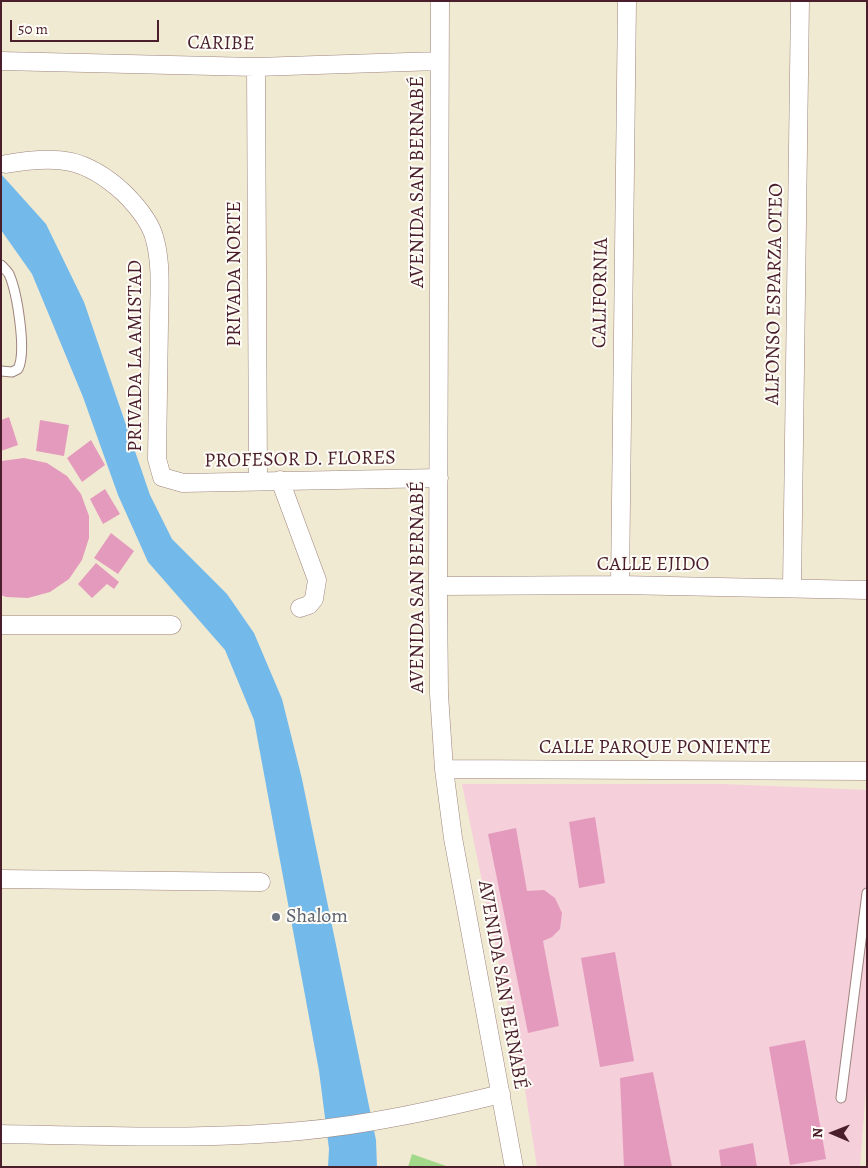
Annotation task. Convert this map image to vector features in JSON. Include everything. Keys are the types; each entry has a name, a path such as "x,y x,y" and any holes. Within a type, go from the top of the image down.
{"street":[{"name":"AVENIDA SAN BERNABÉ","path":"440,1 439,694 444,769 453,838 514,1167"},
{"name":"CALIFORNIA","path":"620,585 627,1"},
{"name":"ALFONSO ESPARZA OTEO","path":"792,587 800,1"},
{"name":"CARIBE","path":"1,62 256,67 439,61"},
{"name":"PRIVADA NORTE","path":"256,67 258,480"},
{"name":"PRIVADA LA AMISTAD","path":"6,164 52,159 93,168 106,177 133,202 155,238 159,270 157,459 162,477"},
{"name":"PROFESOR D. FLORES","path":"162,477 183,484 258,480 439,478"},
{"path":"280,480 316,580 314,599 309,606 300,608"},
{"name":"CALLE EJIDO","path":"438,586 620,585 867,590"},
{"path":"1,625 172,625"},
{"name":"CALLE PARQUE PONIENTE","path":"444,769 867,771"},
{"path":"1,879 261,882"},
{"path":"1,1134 156,1136 280,1132 331,1128 439,1109 501,1094"}],"lane":[{"path":"1,265 9,273 20,332 20,365 18,369 12,372 1,371"},
{"path":"840,1098 867,893"}],"shaded area":[{"path":"462,784 722,784 867,790 867,1076 860,1167 537,1167 525,1090"}],"green space":[{"path":"412,1154 449,1167 408,1167"}],"water":[{"path":"1,174 46,224 84,302 150,495 172,539 227,594 254,633 282,699 302,779 376,1140 377,1167 328,1167 329,1149 319,1071 254,720 225,650 148,562 118,495 83,397 32,274 1,230"}],"building":[{"path":"9,417 18,445 1,451 1,420"},
{"path":"40,420 69,425 64,456 36,451"},
{"path":"91,440 105,465 82,482 67,458"},
{"path":"24,458 47,463 67,476 81,494 89,516 89,538 82,560 69,579 50,592 28,598 6,597 1,595 1,461"},
{"path":"105,489 120,514 103,524 90,499"},
{"path":"111,533 134,551 118,574 94,558"},
{"path":"96,563 119,582 114,589 107,584 92,598 78,584"},
{"path":"595,817 605,883 579,888 569,822"},
{"path":"516,828 527,891 544,890 555,898 562,913 560,929 552,937 543,941 559,1026 528,1033 488,834"},
{"path":"615,952 634,1061 600,1067 581,958"},
{"path":"805,1040 826,1159 790,1165 769,1047"},
{"path":"653,1072 672,1167 624,1167 620,1078"},
{"path":"753,1143 757,1167 721,1167 719,1150"}],"place":[{"name":"Shalom","path":"276,917"}]}
